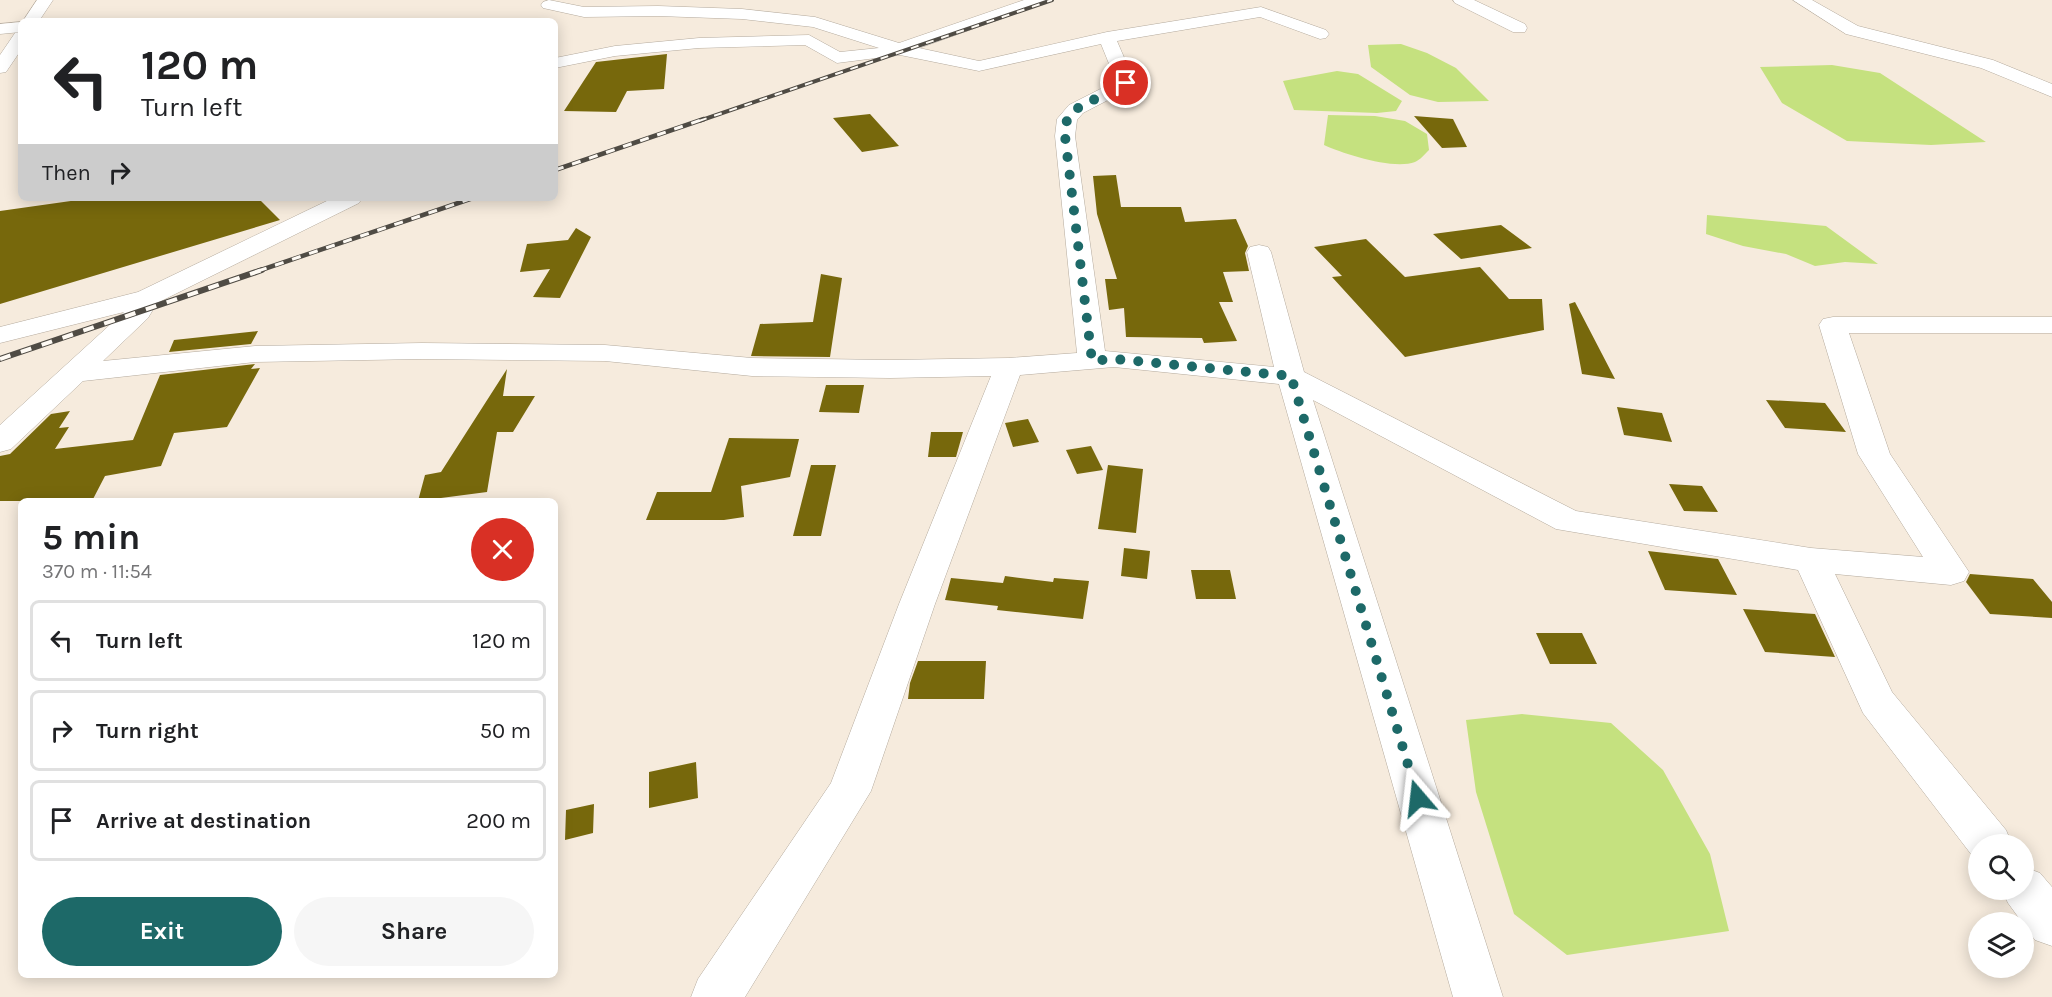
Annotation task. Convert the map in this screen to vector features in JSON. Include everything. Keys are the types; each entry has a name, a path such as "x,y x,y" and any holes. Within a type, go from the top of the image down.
{"main road":[{"path":"34,18 45,0"},
{"path":"558,62 615,51 710,43 809,40 837,58 901,50 1040,0"},
{"path":"1461,0 1519,28"},
{"path":"1801,0 1852,30 1987,64 2052,91"},
{"path":"548,9 584,12 658,11 742,14 815,22 901,50 979,66 1107,37 1261,12 1320,34"},
{"path":"0,29 18,27"},
{"path":"1092,361 1065,136 1067,119 1076,109 1126,83 1107,37"},
{"path":"0,68 18,41"},
{"path":"0,335 147,298 345,201"},
{"path":"1259,252 1291,376 1478,997"},
{"path":"0,442 139,312 147,298"},
{"path":"72,373 255,354 422,351 605,353 752,366 890,369 1010,367 1114,359 1291,376 1568,521 1811,560 1951,572 1874,454 1833,325 2052,325"},
{"path":"716,997 849,791 917,604 1010,367"},
{"path":"1811,560 1877,702 1982,834"},
{"path":"2033,900 2052,924"}],"shaded area":[{"path":"1401,44 1427,53 1456,68 1489,101 1438,102 1410,95 1371,67 1368,45"},
{"path":"1832,65 1880,73 1986,142 1931,145 1847,141 1782,103 1760,67"},
{"path":"1337,71 1358,74 1402,101 1396,111 1377,113 1294,110 1283,81"},
{"path":"1328,115 1375,116 1405,121 1427,134 1429,150 1417,161 1406,164 1382,163 1344,153 1324,145"},
{"path":"1707,215 1826,226 1878,264 1845,262 1815,266 1786,254 1743,246 1706,234"},
{"path":"1522,714 1611,723 1663,770 1710,854 1729,931 1567,955 1514,914 1476,792 1466,720"}],"building":[{"path":"667,54 664,89 627,91 616,112 564,111 596,62"},
{"path":"870,114 899,146 862,152 833,118"},
{"path":"1414,116 1453,119 1467,147 1442,148"},
{"path":"1116,175 1121,207 1181,207 1185,222 1236,219 1248,246 1245,253 1249,271 1223,272 1233,302 1219,302 1237,341 1204,343 1202,338 1126,337 1124,308 1109,310 1105,279 1117,279 1097,214 1093,176"},
{"path":"71,201 261,201 280,220 0,304 0,211"},
{"path":"1501,225 1532,248 1461,259 1433,234"},
{"path":"576,228 591,237 560,298 533,297 550,269 520,272 527,244 568,240"},
{"path":"1366,239 1405,277 1480,267 1509,299 1542,299 1544,330 1405,357 1332,277 1342,276 1314,247"},
{"path":"821,274 842,278 830,357 751,356 760,324 813,322"},
{"path":"1575,302 1615,379 1582,374 1569,304"},
{"path":"258,331 251,344 169,352 174,340"},
{"path":"255,364 251,369 260,368 227,427 174,433 161,466 105,476 94,498 18,498 18,501 0,501 0,456 10,454 51,414 70,411 59,428 69,427 55,449 133,440 160,375"},
{"path":"507,369 503,396 535,396 513,432 497,432 487,492 441,498 419,498 425,475 441,472"},
{"path":"826,385 864,385 859,413 819,412"},
{"path":"1766,400 1825,403 1846,432 1785,428"},
{"path":"1617,407 1662,413 1672,442 1624,435"},
{"path":"1028,419 1039,442 1013,447 1005,423"},
{"path":"931,432 963,432 956,457 928,457"},
{"path":"729,438 799,439 790,477 741,486 744,517 724,520 646,520 657,492 711,492"},
{"path":"1091,446 1103,470 1077,474 1066,450"},
{"path":"811,465 836,465 821,536 793,536"},
{"path":"1108,465 1143,469 1136,533 1098,529"},
{"path":"1669,484 1702,486 1718,512 1684,511"},
{"path":"1124,548 1150,551 1147,579 1121,576"},
{"path":"1648,551 1718,559 1737,595 1665,590"},
{"path":"1191,570 1230,570 1236,599 1196,599"},
{"path":"1970,574 2033,579 2052,602 2052,618 1990,614 1966,582"},
{"path":"1005,576 1053,582 1054,578 1089,581 1083,619 997,610 998,606 945,600 951,578 1003,583"},
{"path":"1743,609 1815,614 1835,657 1765,652"},
{"path":"1536,633 1582,633 1597,664 1550,664"},
{"path":"918,661 986,661 984,699 908,699 910,683"},
{"path":"696,762 698,798 649,808 649,772"},
{"path":"594,804 593,833 565,840 566,810"}],"railway":[{"path":"699,121 1052,0"},
{"path":"558,169 704,119"},
{"path":"258,271 464,201"},
{"path":"0,359 262,270"}],"route":[{"path":"1126,83 1076,109 1067,119 1065,136 1092,361 1114,359 1291,376 1418,798"}]}
